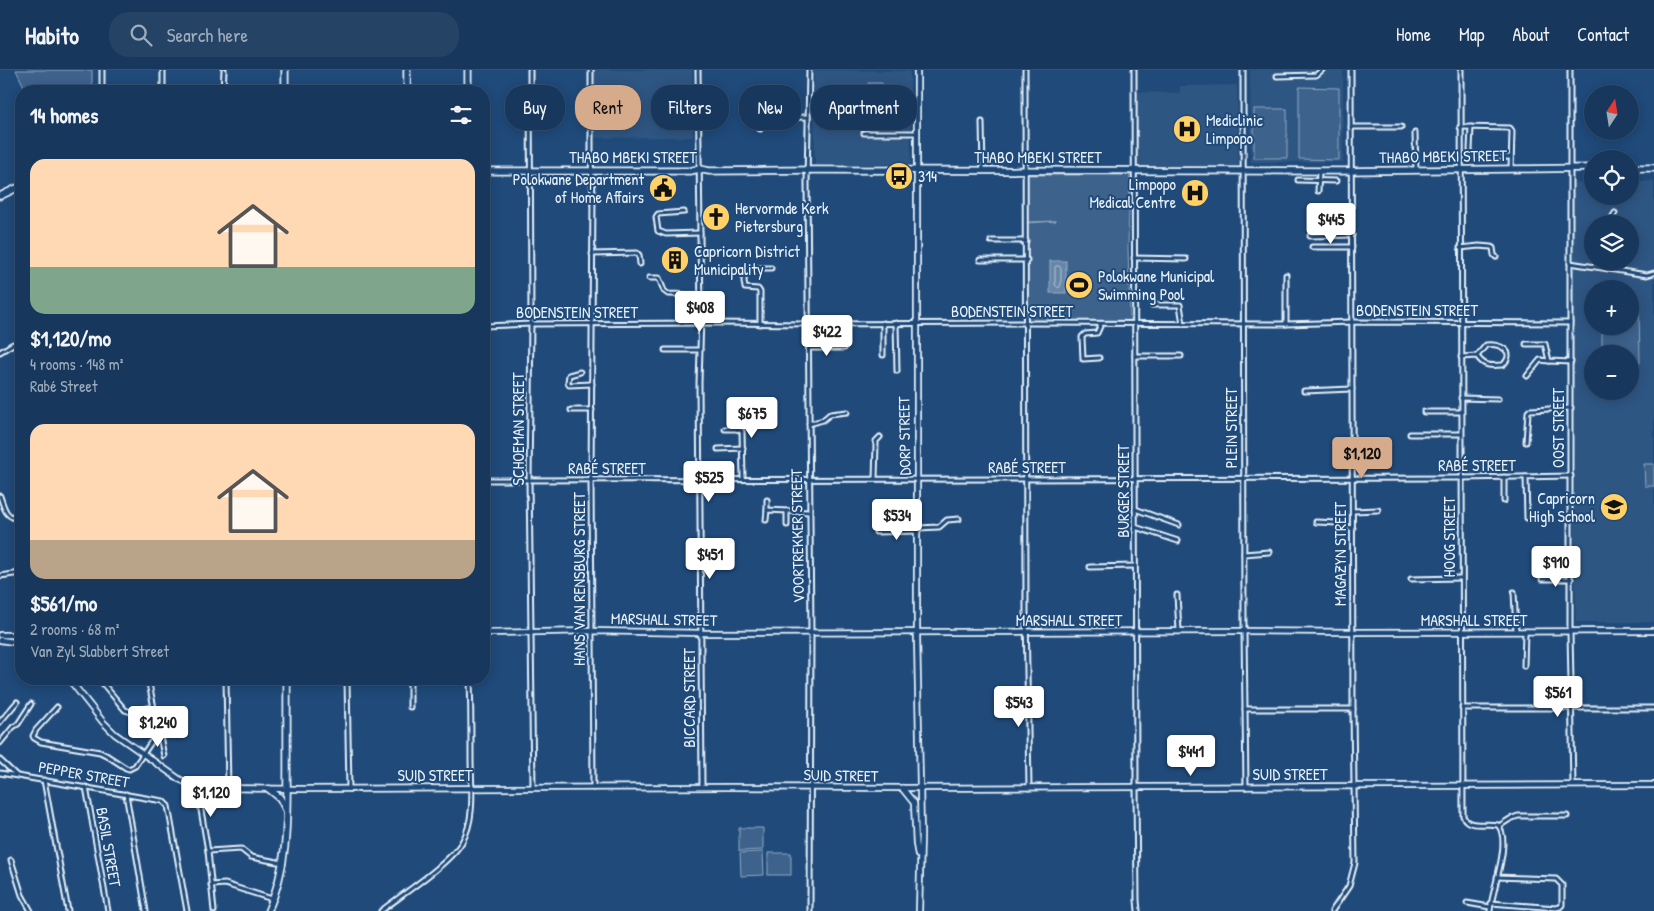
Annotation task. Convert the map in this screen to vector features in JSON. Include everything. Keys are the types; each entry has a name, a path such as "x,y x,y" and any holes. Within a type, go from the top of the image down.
{"main road":[{"path":"285,70 285,85"},
{"path":"407,70 407,85"},
{"path":"468,70 468,85"},
{"name":"THABO MBEKI STREET","path":"490,171 690,171 699,169 709,171 1352,171 1584,168"},
{"path":"1639,168 1654,168"},
{"path":"0,196 15,189"},
{"path":"268,911 283,864 287,812 287,685"},
{"path":"270,789 280,798 287,812"}],"street":[{"path":"102,70 102,85"},
{"path":"163,70 163,85"},
{"path":"224,70 224,85"},
{"name":"SCHOEMAN STREET","path":"530,70 530,480 533,787"},
{"name":"HANS VAN RENSBURG STREET","path":"591,70 593,788"},
{"name":"BICCARD STREET","path":"698,70 701,295 699,383 702,787"},
{"name":"VOORTREKKER STREET","path":"809,70 807,170 811,632 810,911"},
{"name":"DORP STREET","path":"917,70 917,633 921,835 919,911"},
{"path":"1025,70 1029,788"},
{"name":"BURGER STREET","path":"1134,70 1138,911"},
{"name":"PLEIN STREET","path":"1243,70 1246,787"},
{"path":"1277,76 1316,75 1322,70"},
{"name":"MAGAZYN STREET","path":"1332,911 1349,886 1354,871 1351,70"},
{"name":"HOOG STREET","path":"1461,70 1462,816 1469,824 1493,824 1499,826"},
{"name":"OOST STREET","path":"1570,70 1570,632 1573,785"},
{"path":"801,117 808,117"},
{"path":"982,122 983,171"},
{"path":"1351,128 1401,127"},
{"path":"1460,127 1510,128 1512,131 1511,169"},
{"path":"1470,127 1470,150 1472,155 1481,158 1511,157"},
{"path":"864,133 917,133"},
{"path":"1415,133 1416,170"},
{"path":"1318,191 1319,171"},
{"path":"1298,180 1336,181"},
{"path":"684,212 658,214 656,217 658,232 666,234 700,233"},
{"path":"1310,236 1352,235"},
{"path":"991,241 1026,241"},
{"path":"1312,247 1352,247"},
{"path":"1460,248 1491,247 1496,257"},
{"path":"592,254 637,252 640,264"},
{"path":"1134,258 1186,259"},
{"path":"980,260 1026,260"},
{"path":"1570,263 1584,265"},
{"path":"760,324 760,292 758,289 745,288 745,271 748,268 771,268"},
{"path":"1615,270 1647,275 1654,273"},
{"path":"1286,275 1286,324"},
{"path":"649,278 659,278 664,291 668,294 701,295"},
{"path":"1152,305 1180,305 1183,324"},
{"path":"883,323 883,355"},
{"name":"BODENSTEIN STREET","path":"490,326 883,323 1570,323"},
{"path":"896,323 896,371"},
{"path":"1099,358 1083,359 1082,337 1084,334 1098,333 1101,324"},
{"path":"0,352 15,344"},
{"path":"1526,344 1545,344 1549,361"},
{"path":"1461,357 1477,356 1486,345 1496,345 1504,348 1507,361 1503,365 1490,366 1482,363 1477,356"},
{"path":"809,348 844,348"},
{"path":"664,350 700,350"},
{"path":"1135,356 1181,356"},
{"path":"1527,376 1540,360 1570,362"},
{"path":"580,372 569,375 569,385 592,384"},
{"path":"1304,391 1352,389"},
{"path":"1461,398 1498,399"},
{"path":"1526,442 1528,412 1530,410 1571,408"},
{"path":"571,410 592,410"},
{"path":"809,424 823,420 830,414 847,412"},
{"path":"1424,412 1461,412"},
{"path":"725,429 742,431 743,478"},
{"path":"1410,434 1461,434"},
{"path":"875,479 876,441 880,437"},
{"path":"718,449 743,448"},
{"name":"RABÉ STREET","path":"490,480 1461,478 1571,476"},
{"path":"1504,477 1504,501"},
{"path":"1526,477 1527,518"},
{"path":"0,496 9,516 15,519"},
{"path":"766,520 767,500"},
{"path":"1135,509 1179,525"},
{"path":"766,510 809,512"},
{"path":"1353,511 1378,510"},
{"path":"787,511 787,525"},
{"path":"876,532 936,528 947,520 959,520"},
{"path":"1316,522 1338,523 1353,529"},
{"path":"1135,527 1178,541"},
{"path":"1244,554 1269,552"},
{"path":"1090,567 1135,566"},
{"path":"0,576 15,574"},
{"path":"1411,579 1461,578"},
{"path":"1542,579 1571,578"},
{"path":"1514,592 1516,632"},
{"path":"1177,595 1179,632"},
{"name":"MARSHALL STREET","path":"490,633 592,631 702,633 1654,631"},
{"path":"1524,666 1525,632"},
{"path":"0,635 15,635"},
{"path":"0,640 15,642"},
{"name":"SUID STREET","path":"74,685 115,734 179,779 197,787 270,789 533,787 1029,788 1654,785"},
{"path":"104,685 125,710 131,712 153,707"},
{"path":"149,685 164,756"},
{"path":"226,685 228,788"},
{"path":"348,685 349,788"},
{"path":"410,685 410,707"},
{"path":"381,911 438,867 462,843 469,827 471,788 470,685"},
{"path":"0,722 17,702"},
{"path":"0,743 12,727 18,724 31,704"},
{"path":"57,707 34,732 33,736 37,741 100,752 126,768 135,766 158,732"},
{"path":"1462,708 1654,708"},
{"path":"1245,709 1353,709"},
{"path":"0,760 16,775"},
{"name":"PEPPER STREET","path":"2,773 163,801 168,806 187,911"},
{"path":"44,780 68,911"},
{"name":"BASIL STREET","path":"86,787 108,911"},
{"path":"197,787 208,851 214,911"},
{"name":"DORP STREET","path":"902,788 914,803 916,844 920,861"},
{"path":"126,794 146,911"},
{"path":"1490,907 1503,843 1503,833 1499,826 1518,816 1567,816"},
{"path":"208,851 241,848 251,857 283,864"},
{"path":"11,860 22,895 31,911"},
{"path":"1468,902 1490,907 1556,908 1562,905 1562,885 1556,879 1497,877"},
{"path":"211,885 225,884 273,900"}],"shaded area":[{"path":"16,70 92,70 92,85 23,85"},
{"path":"593,70 692,70 692,85 651,85 651,130 693,130 693,137 592,138 592,130 641,130 641,85 593,85"},
{"path":"814,70 910,71 910,85 814,85"},
{"path":"1250,70 1343,70 1343,162 1251,162"},
{"path":"868,83 882,83 882,85 868,85"},
{"name":"Mediclinic Limpopo","path":"1237,85 1238,166 1137,167 1137,92 1180,93 1180,86"},
{"path":"1299,87 1339,88 1339,160 1299,159"},
{"path":"1254,109 1287,109 1287,158 1254,158"},
{"path":"815,130 911,130 911,164 815,165"},
{"name":"Polokwane Municipal Swimming Pool","path":"1027,175 1130,175 1128,247 1130,321 1028,322 1027,223 1056,221 1027,222"},
{"name":"Capricorn High School","path":"1654,181 1654,622 1576,622 1571,183 1584,182 1584,205 1639,205 1639,182"},
{"path":"1639,307 1640,363 1639,345 1602,345 1602,335 1639,335"},
{"path":"1644,464 1654,464 1654,486 1645,486"},
{"path":"739,828 763,828 763,850 739,851"},
{"path":"763,852 764,875 741,876 740,853"},
{"path":"768,853 791,853 791,875 768,875"}],"water":[{"path":"1050,261 1066,261 1066,293 1050,293"}],"place":[{"name":"Mediclinic Limpopo","path":"1187,129"},
{"name":"314","path":"899,176"},
{"name":"Polokwane Department of Home Affairs","path":"663,188"},
{"name":"Limpopo Medical Centre","path":"1195,193"},
{"name":"Hervormde Kerk Pietersburg","path":"716,217"},
{"name":"Capricorn District Municipality","path":"675,260"},
{"name":"Polokwane Municipal Swimming Pool","path":"1079,285"},
{"name":"Capricorn High School","path":"1614,507"}]}
